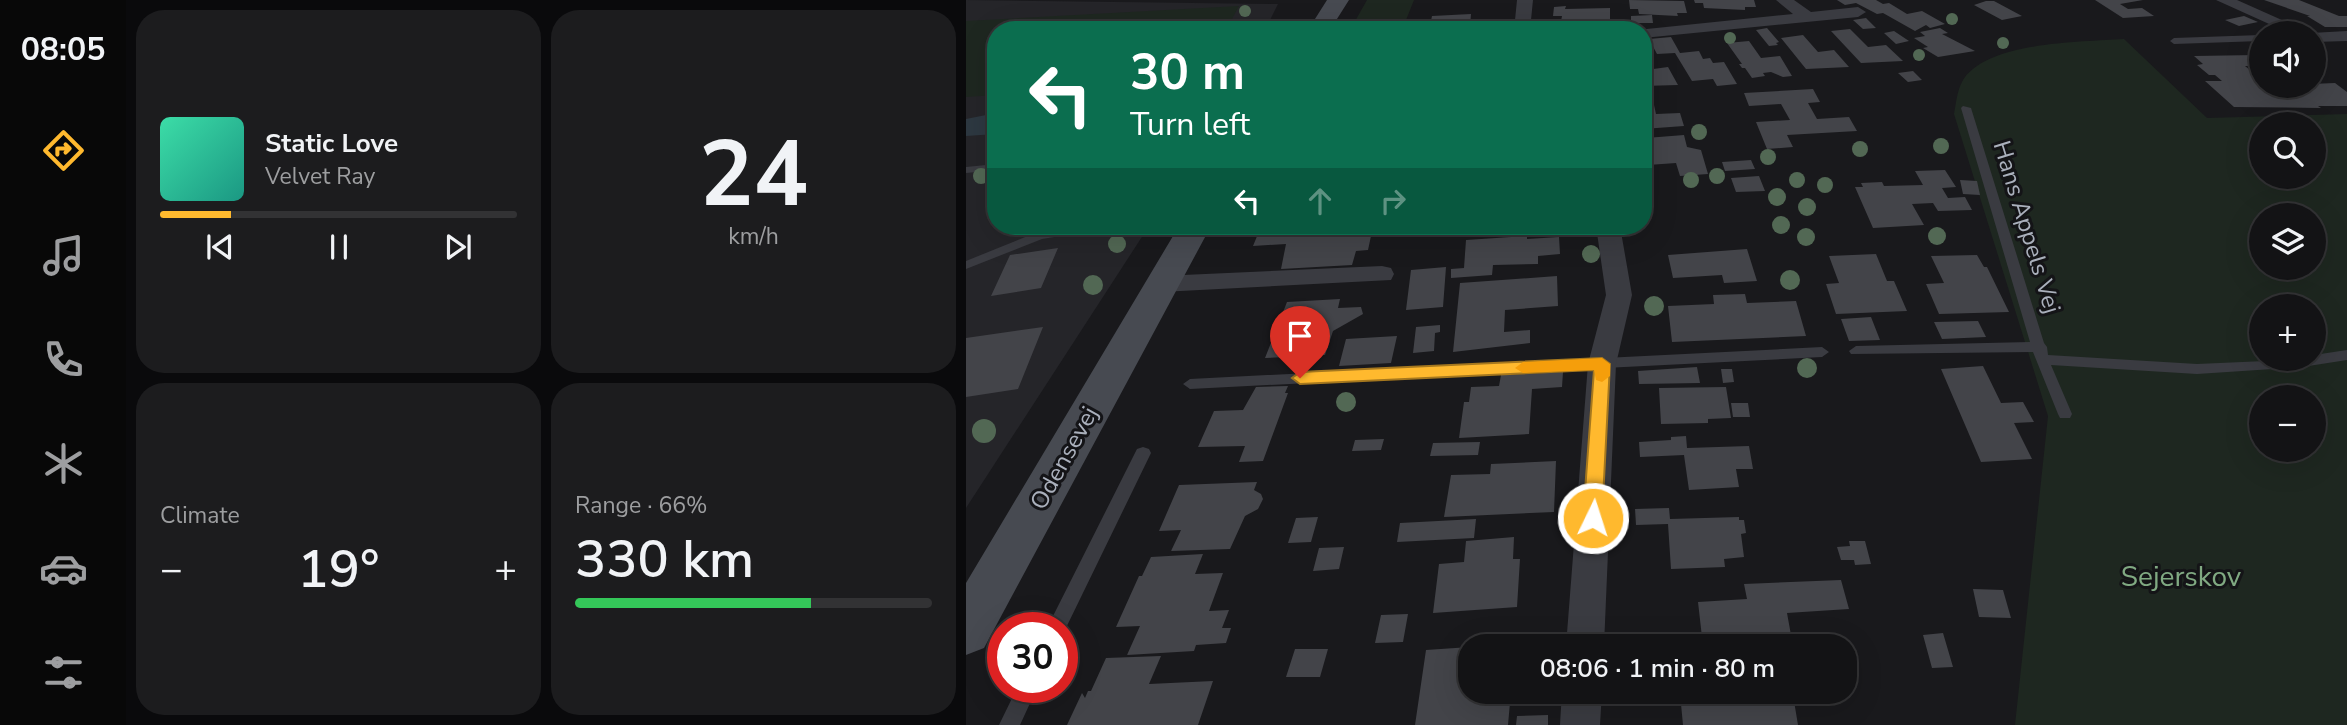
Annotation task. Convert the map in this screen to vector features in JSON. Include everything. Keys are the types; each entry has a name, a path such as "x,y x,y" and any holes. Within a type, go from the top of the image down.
{"main road":[{"name":"Odensevej","path":"966,631 978,589 1190,235"}],"street":[{"path":"1523,21 1525,0"},
{"path":"1784,0 1808,17"},
{"path":"2224,0 2275,21"},
{"path":"1652,32 1858,12"},
{"path":"2326,37 2347,36"},
{"path":"1586,634 1602,364 1619,295 1609,235"},
{"path":"1161,284 1382,274"},
{"path":"1580,725 1581,704"}],"lane":[{"path":"2174,41 2249,38"},
{"name":"Hans Appels Vej","path":"1966,108 2041,353 2065,414"},
{"path":"966,170 987,168"},
{"path":"966,265 1046,235"},
{"path":"1856,351 2041,353 2197,369 2302,362 2347,355"},
{"path":"1190,383 1822,352"},
{"path":"1064,612 1143,453"},
{"path":"1009,725 1020,703"}],"shaded area":[{"path":"966,0 1278,4 1270,21 987,21 987,235 1143,235 966,508"},
{"path":"987,115 987,135 966,136 966,119"}],"green space":[{"path":"1367,0 1414,0 1406,21 1355,21"},
{"path":"1239,6 1231,21 987,21 987,96 966,97 966,21"},
{"name":"Sejerskov","path":"2124,39 2207,118 2249,117 2249,189 2326,189 2326,115 2347,114 2347,725 2015,725 2048,416 1954,114 1962,82 1974,69 1991,58 2012,51 2061,43"}],"building":[{"path":"1629,0 1684,1 1687,13 1677,13 1678,16 1639,14 1638,9 1630,9"},
{"path":"1694,0 1754,0 1756,7 1745,7 1745,10 1704,8 1703,3 1695,3"},
{"path":"1837,0 1876,0 1883,4 1889,3 1907,14 1922,11 1945,24 1930,28 1926,25 1915,31 1883,13 1877,14 1856,3 1845,5"},
{"path":"2095,0 2143,0 2120,4 2128,9 2142,8 2154,16 2123,18"},
{"path":"2264,0 2299,0 2339,16 2347,16 2347,27 2326,27 2326,21 2315,21 2307,16 2310,16"},
{"path":"1994,1 2022,16 2002,20 1974,5"},
{"path":"1554,7 1610,8 1610,20 1561,21 1562,16 1553,16"},
{"path":"1471,14 1470,21 1431,21 1432,16"},
{"path":"1652,15 1653,23 1631,21 1631,16"},
{"path":"2244,16 2256,21 2239,26 2225,20"},
{"path":"1866,18 1876,28 1863,29 1853,20"},
{"path":"1767,28 1779,42 1776,43 1778,45 1769,46 1756,30"},
{"path":"1940,28 1948,33 1942,34 1975,51 1938,57 1923,48 1928,47 1914,38 1925,36 1920,32"},
{"path":"1850,29 1868,47 1886,45 1903,61 1861,63 1831,31"},
{"path":"1894,31 1909,41 1896,44 1884,33"},
{"path":"1803,35 1818,52 1834,50 1849,67 1806,69 1781,38"},
{"path":"1671,37 1680,53 1699,51 1703,59 1710,58 1713,63 1724,62 1737,84 1717,86 1713,79 1692,81 1675,53 1657,54 1652,39"},
{"path":"1749,41 1761,58 1780,56 1792,76 1783,77 1771,72 1752,78 1739,64 1742,64 1727,43"},
{"path":"2249,55 2249,66 2245,66 2249,69 2249,98 2326,98 2326,83 2335,83 2347,92 2347,106 2234,107 2205,81 2222,81 2197,65 2203,64 2194,56"},
{"path":"1668,67 1678,85 1652,86 1652,69"},
{"path":"1913,71 1922,80 1908,82 1898,73"},
{"path":"1813,89 1820,102 1808,103 1817,119 1849,117 1857,131 1787,135 1793,147 1767,149 1756,122 1790,120 1781,104 1749,106 1744,93"},
{"path":"1652,105 1656,114 1680,113 1684,126 1652,128"},
{"path":"1684,135 1687,147 1701,150 1708,174 1680,176 1676,163 1652,165 1652,138"},
{"path":"1751,160 1755,169 1725,171 1722,162"},
{"path":"1945,170 1956,187 1942,188 1948,198 1965,197 1972,210 1938,211 1933,203 1912,204 1924,225 1873,228 1855,187 1863,187 1861,183 1882,182 1884,186 1923,185 1915,171"},
{"path":"1759,176 1765,191 1736,192 1731,178"},
{"path":"1960,180 1977,181 1980,195 1963,194"},
{"path":"1258,235 1371,236 1368,250 1356,251 1352,265 1281,269 1286,244 1253,246"},
{"path":"1527,236 1527,239 1559,237 1560,254 1538,256 1538,264 1493,265 1492,275 1451,278 1451,269 1464,268 1466,240"},
{"path":"1058,248 1041,288 991,296 1010,255"},
{"path":"1747,249 1757,281 1724,283 1722,275 1673,278 1668,255"},
{"path":"1876,254 1887,281 1894,281 1907,311 1836,314 1826,284 1839,283 1829,256"},
{"path":"1977,255 1984,267 1987,267 2009,312 1939,314 1926,284 1944,283 1931,256"},
{"path":"1446,267 1443,307 1406,310 1411,270"},
{"path":"1557,276 1558,306 1505,310 1504,332 1530,330 1530,343 1453,352 1460,283"},
{"path":"1745,294 1747,303 1796,301 1806,336 1672,342 1668,306 1714,304 1713,295"},
{"path":"1340,299 1338,308 1361,307 1363,314 1333,331 1325,355 1265,358 1287,302"},
{"path":"1871,317 1880,340 1849,341 1841,319"},
{"path":"1978,321 1986,337 1942,339 1934,322"},
{"path":"1440,325 1440,332 1435,333 1434,351 1413,353 1416,327"},
{"path":"1043,327 1018,389 966,397 966,338"},
{"path":"1397,336 1391,363 1339,366 1346,339"},
{"path":"1983,366 2001,403 2023,402 2034,422 2014,423 2032,459 1981,462 1941,369"},
{"path":"1697,367 1700,383 1639,384 1638,371"},
{"path":"1721,369 1732,369 1734,382 1723,383"},
{"path":"1563,372 1562,387 1532,389 1529,434 1459,438 1464,402 1469,402 1471,387 1499,386 1501,375"},
{"path":"1288,386 1285,393 1288,393 1263,461 1239,462 1245,446 1198,447 1214,411 1243,410 1256,387"},
{"path":"1726,387 1731,418 1708,419 1708,423 1661,424 1659,388"},
{"path":"1731,403 1748,403 1750,417 1733,417"},
{"path":"1686,436 1687,448 1749,446 1753,469 1736,469 1739,487 1689,490 1684,455 1640,457 1639,442"},
{"path":"1384,439 1381,450 1352,451 1355,440"},
{"path":"1480,442 1478,455 1430,456 1433,443"},
{"path":"1556,461 1554,512 1444,517 1451,475 1490,474 1491,464"},
{"path":"1257,482 1254,490 1261,494 1263,499 1258,509 1245,516 1230,549 1171,551 1181,530 1159,531 1179,485"},
{"path":"1669,508 1670,519 1739,517 1739,520 1744,520 1746,533 1741,534 1744,557 1724,559 1725,567 1671,569 1668,524 1636,525 1635,509"},
{"path":"1318,517 1311,542 1288,543 1296,518"},
{"path":"1476,519 1474,538 1397,542 1400,523"},
{"path":"1514,537 1513,559 1520,559 1517,607 1433,613 1439,564 1464,562 1466,541"},
{"path":"1849,541 1865,541 1871,564 1855,565 1854,560 1841,560 1837,547 1850,546"},
{"path":"1344,547 1339,569 1313,571 1319,548"},
{"path":"1203,554 1195,574 1223,573 1209,611 1229,610 1222,628 1231,628 1226,643 1196,645 1194,651 1127,655 1140,626 1116,627 1139,576 1142,576 1151,557"},
{"path":"1841,580 1849,609 1787,613 1791,634 1702,634 1698,602 1747,599 1744,584"},
{"path":"1973,589 2003,590 2011,618 1979,617"},
{"path":"1408,614 1403,642 1375,643 1381,615"},
{"path":"1943,633 1953,667 1932,668 1923,635"},
{"path":"1458,648 1458,704 1510,704 1508,725 1415,725 1426,650"},
{"path":"1295,649 1328,649 1320,677 1286,677"},
{"path":"1161,656 1149,684 1213,681 1198,725 1067,725 1082,693 1085,698 1088,691 1091,691 1106,658"},
{"path":"1681,704 1794,704 1798,725 1683,725"},
{"path":"1548,715 1548,725 1516,725 1517,716"}],"slow traffic":[{"path":"1523,368 1602,364 1602,376"}],"route":[{"path":"1300,378 1602,364 1593,518"}]}
